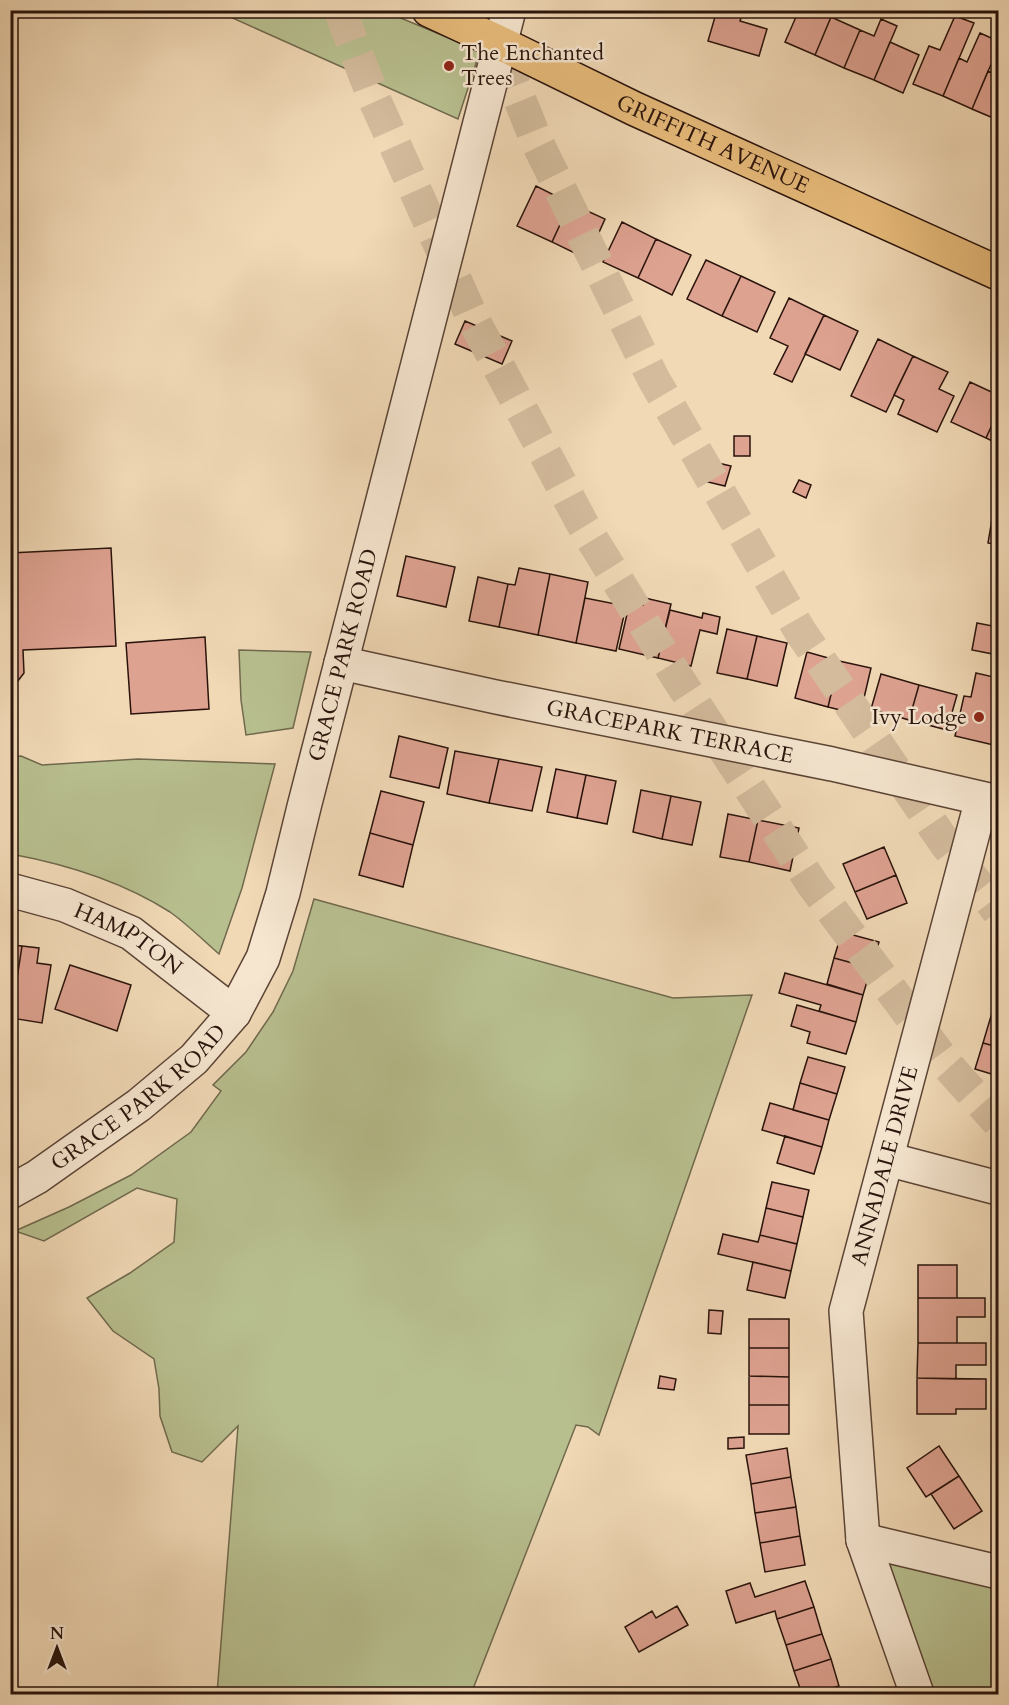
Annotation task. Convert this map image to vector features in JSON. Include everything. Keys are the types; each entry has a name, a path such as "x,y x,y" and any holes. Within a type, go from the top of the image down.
{"main road":[{"name":"GRIFFITH AVENUE","path":"429,10 635,109 999,273"}],"street":[{"name":"GRACE PARK ROAD","path":"10,1192 37,1177 139,1105 194,1059 234,1013 263,958 284,892 509,10"},
{"name":"GRACEPARK TERRACE","path":"341,663 507,700 832,764 990,801"},
{"name":"ANNADALE DRIVE","path":"917,1695 863,1540 846,1311 886,1159 990,801"},
{"name":"HAMPTON","path":"10,890 65,905 131,933 234,1013"},
{"path":"886,1159 999,1188"},
{"path":"863,1540 999,1572"}],"green space":[{"path":"217,11 384,11 480,51 458,119"},
{"path":"239,650 311,652 293,728 246,735 241,700"},
{"path":"21,756 42,765 138,759 275,764 242,888 219,954 189,927 152,901 113,883 73,869 11,854 11,757"},
{"path":"314,899 673,998 752,995 599,1435 588,1427 576,1425 471,1694 217,1694 238,1426 202,1462 172,1452 160,1416 159,1389 154,1359 113,1331 87,1298 130,1273 174,1242 177,1199 137,1188 44,1241 15,1231 69,1207 131,1175 191,1132 221,1091 213,1085 246,1052 273,1012 293,971"},
{"path":"885,1559 998,1586 998,1694 935,1694 922,1665"}],"building":[{"path":"717,10 744,10 740,21 767,29 759,56 708,41"},
{"path":"799,10 834,10 815,55 785,42"},
{"path":"955,16 974,23 943,96 913,84 929,46 940,50"},
{"path":"831,17 860,30 844,68 815,55"},
{"path":"881,19 897,26 874,80 844,68 860,30 874,36"},
{"path":"980,33 998,41 998,48 972,109 943,96 959,58 967,62"},
{"path":"890,42 919,55 903,93 874,80"},
{"path":"988,71 998,75 998,120 972,109"},
{"path":"536,186 570,203 552,242 517,226"},
{"path":"570,203 605,219 587,259 552,242"},
{"path":"622,222 656,239 638,278 603,262"},
{"path":"656,239 691,255 672,295 638,278"},
{"path":"706,260 741,276 722,316 687,299"},
{"path":"741,276 775,292 757,332 722,316"},
{"path":"789,298 824,315 792,382 774,374 788,346 770,338"},
{"path":"824,315 858,331 840,370 805,354"},
{"path":"465,321 512,341 502,364 455,344"},
{"path":"878,339 913,356 886,412 851,396"},
{"path":"913,356 948,372 939,389 954,396 937,432 898,414 904,400 894,395"},
{"path":"970,382 998,395 998,412 986,438 951,422"},
{"path":"998,412 998,444 986,438"},
{"path":"734,436 750,436 750,456 734,456"},
{"path":"714,462 731,466 725,486 708,482"},
{"path":"799,480 811,485 806,498 793,492"},
{"path":"992,519 998,520 998,545 988,543"},
{"path":"111,548 116,646 23,650 24,673 14,686 10,687 10,553"},
{"path":"406,556 455,567 446,607 397,596"},
{"path":"519,568 550,574 538,635 499,627 508,584 515,585"},
{"path":"550,574 588,582 576,643 538,635"},
{"path":"478,577 508,584 499,627 469,621"},
{"path":"585,598 626,606 616,651 576,643"},
{"path":"645,598 671,604 658,658 619,649 630,601 643,605"},
{"path":"670,610 702,618 703,613 720,617 717,634 700,630 691,666 658,658"},
{"path":"977,623 998,627 993,654 972,650"},
{"path":"727,629 757,636 747,679 717,673"},
{"path":"757,636 787,643 777,686 747,679"},
{"path":"205,637 209,709 131,714 126,643"},
{"path":"807,652 839,661 828,707 795,698"},
{"path":"839,661 871,668 860,715 828,707"},
{"name":"Ivy Lodge","path":"976,673 998,678 998,746 955,736 964,696 971,697"},
{"path":"881,674 919,685 909,720 871,709"},
{"path":"919,685 957,695 947,730 909,720"},
{"path":"399,736 448,748 439,788 390,777"},
{"path":"455,751 499,759 489,803 447,794"},
{"path":"499,759 542,767 532,811 489,803"},
{"path":"556,769 586,775 577,818 547,812"},
{"path":"586,775 616,781 607,824 577,818"},
{"path":"641,790 671,796 662,839 633,832"},
{"path":"381,791 424,802 413,845 370,833"},
{"path":"671,796 701,802 692,845 662,839"},
{"path":"728,814 758,820 749,862 720,857"},
{"path":"758,820 799,828 790,871 749,862"},
{"path":"370,833 413,845 403,887 359,875"},
{"path":"884,847 896,875 855,892 843,864"},
{"path":"896,875 907,903 867,919 855,892"},
{"path":"842,932 879,942 871,968 834,958"},
{"path":"10,945 22,946 11,1018 10,1018"},
{"path":"22,946 39,948 37,963 51,965 42,1023 11,1018"},
{"path":"834,958 871,968 863,995 827,984"},
{"path":"70,965 131,985 117,1031 55,1009"},
{"path":"785,973 863,995 856,1022 819,1011 821,1005 779,993"},
{"path":"998,990 998,1018 991,1016"},
{"path":"797,1005 856,1022 846,1054 807,1043 810,1032 791,1026"},
{"path":"991,1016 998,1018 998,1047 983,1043"},
{"path":"983,1043 998,1047 998,1076 975,1069"},
{"path":"808,1057 845,1067 837,1094 800,1083"},
{"path":"800,1083 837,1094 829,1120 793,1110"},
{"path":"770,1103 829,1120 822,1147 762,1130"},
{"path":"785,1136 822,1147 814,1174 777,1163"},
{"path":"772,1182 809,1190 803,1217 766,1208"},
{"path":"766,1208 803,1217 797,1244 760,1235"},
{"path":"723,1234 758,1242 760,1235 797,1244 791,1271 718,1254"},
{"path":"753,1262 791,1271 785,1298 747,1290"},
{"path":"918,1265 957,1265 957,1298 918,1298"},
{"path":"918,1298 985,1298 985,1317 957,1317 957,1343 918,1343"},
{"path":"709,1310 723,1311 721,1334 708,1333"},
{"path":"749,1319 789,1319 789,1348 749,1348"},
{"path":"918,1343 986,1343 986,1365 956,1365 956,1379 917,1378"},
{"path":"749,1348 789,1348 789,1377 749,1376"},
{"path":"660,1376 676,1379 674,1390 658,1388"},
{"path":"749,1376 789,1377 789,1405 749,1405"},
{"path":"917,1378 986,1379 986,1409 956,1409 956,1414 917,1414"},
{"path":"749,1405 789,1405 789,1434 749,1434"},
{"path":"744,1437 744,1448 728,1449 728,1438"},
{"path":"939,1446 959,1476 926,1497 907,1468"},
{"path":"787,1448 791,1477 751,1484 746,1455"},
{"path":"959,1476 982,1511 954,1529 931,1494"},
{"path":"791,1477 796,1507 755,1513 751,1484"},
{"path":"796,1507 800,1536 760,1543 755,1513"},
{"path":"800,1536 805,1565 765,1572 760,1543"},
{"path":"805,1581 814,1607 777,1619 775,1611 736,1623 726,1591 750,1583 755,1597"},
{"path":"677,1606 688,1625 639,1652 625,1627 652,1611 656,1618"},
{"path":"814,1607 822,1634 786,1645 777,1619"},
{"path":"822,1634 831,1659 794,1671 786,1645"},
{"path":"831,1659 839,1686 813,1694 802,1694 794,1671"}],"tunnel":[{"path":"340,10 372,94 472,317 582,523 677,677 813,885 947,1065 998,1122"},
{"path":"484,10 536,140 653,378 800,631 945,843 998,911"}],"place":[{"name":"The Enchanted Trees","path":"449,66"},
{"name":"Ivy Lodge","path":"979,717"}]}
